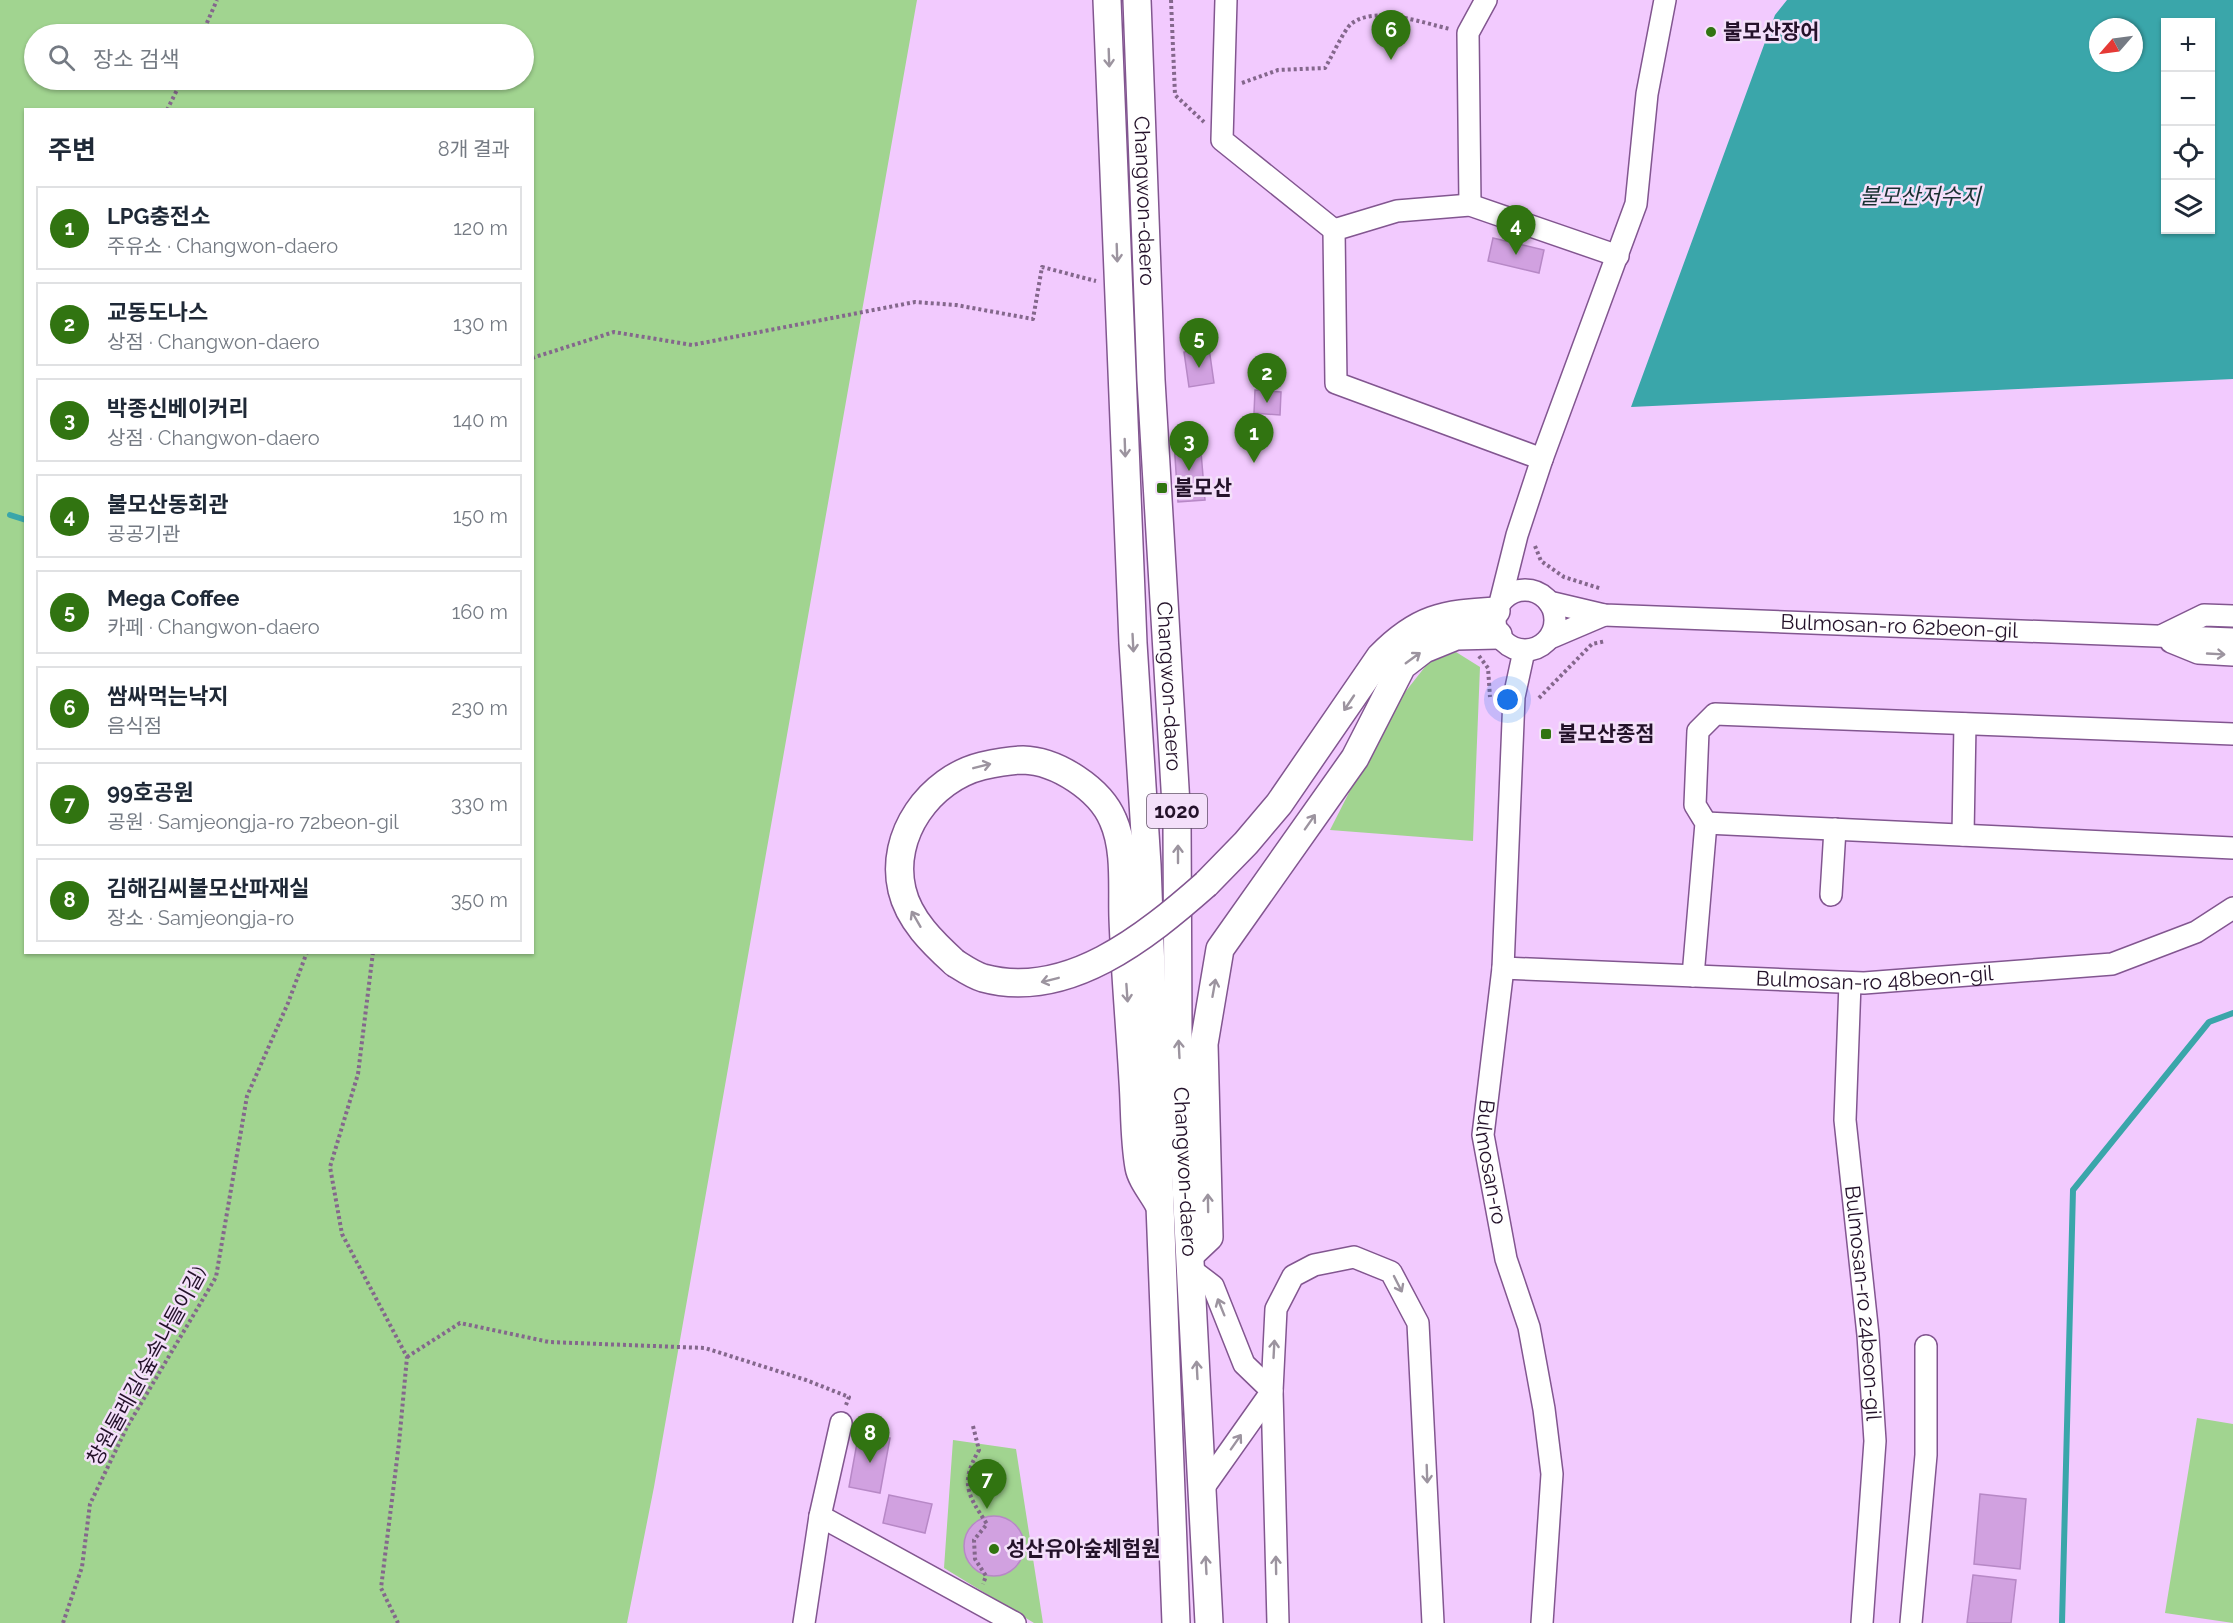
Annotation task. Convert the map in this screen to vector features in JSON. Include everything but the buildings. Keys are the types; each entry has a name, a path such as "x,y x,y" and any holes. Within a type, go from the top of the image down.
{"main road":[{"name":"Changwon-daero","path":"1107,0 1133,632 1147,865 1176,1623"},
{"name":"Changwon-daero","path":"1137,0 1151,380 1178,822 1178,1033 1192,1262 1209,1623"},
{"path":"1161,1208 1139,1169 1124,942 1120,842 1113,820 1103,803 1086,786 1068,774 1045,765 1024,760 998,763 970,770 950,779 934,792 909,826 901,860 902,890 916,922 934,944 954,963 980,977 1013,984 1047,982 1086,968 1136,940 1173,913 1206,884 1246,843 1279,804 1380,657 1399,638 1425,622 1459,613 1504,629"},
{"path":"1192,1262 1209,1237 1204,1044 1220,950 1355,758 1402,666 1424,650 1456,636 1504,629"}],"street":[{"path":"1226,0 1222,140 1334,230"},
{"path":"1470,205 1468,33 1486,0"},
{"name":"Bulmosan-ro","path":"1542,1623 1552,1474 1544,1409 1529,1327 1506,1259 1483,1135 1503,968 1514,697 1504,629 1542,459 1636,204 1647,94 1665,0"},
{"path":"1334,230 1397,211 1470,205 1618,256"},
{"path":"1334,230 1336,383 1542,459"},
{"path":"1523,590 1525,538"},
{"path":"1523,590 1533,591 1549,602 1604,615 1550,638 1534,650 1504,629 1506,596 1523,590"},
{"path":"1549,602 1556,619 1550,638"},
{"name":"Bulmosan-ro 62beon-gil","path":"1604,615 2233,639"},
{"path":"2160,637 2205,615 2233,616"},
{"path":"2160,637 2198,653 2233,655"},
{"path":"1694,976 1706,823 1695,805 1698,731 1715,714 2233,734"},
{"path":"1963,835 1965,724"},
{"path":"1706,823 2233,848"},
{"path":"1831,895 1835,829"},
{"name":"Bulmosan-ro 48beon-gil","path":"1503,968 1864,983 2112,964 2196,932 2233,908"},
{"name":"Bulmosan-ro 24beon-gil","path":"1850,983 1845,1120 1868,1335 1875,1441 1862,1623"},
{"path":"1278,1623 1272,1390 1276,1309 1293,1276 1314,1265 1354,1257 1391,1272 1418,1323 1433,1623"},
{"path":"1192,1262 1213,1286 1244,1364 1272,1390"},
{"path":"1911,1623 1926,1455 1926,1346"},
{"path":"1202,1490 1272,1390"},
{"path":"804,1623 820,1516 841,1423"},
{"path":"820,1516 1015,1623"}],"path":[{"path":"206,24 217,0"},
{"path":"1171,0 1175,95 1222,140"},
{"path":"1224,90 1278,70 1325,68 1351,25 1371,15 1398,17 1468,33"},
{"path":"167,108 177,90"},
{"path":"534,357 614,332 692,345 785,329 915,302 956,305 1033,319 1042,267 1118,287"},
{"path":"1525,538 1541,561 1564,577 1602,589"},
{"path":"1539,698 1592,644 1606,641"},
{"path":"1470,653 1478,655 1488,668 1490,697"},
{"name":"창원둘레길(숲속나들이길)","path":"63,1623 82,1567 90,1504 127,1427 216,1277 247,1096 307,954"},
{"path":"372,954 358,1074 330,1167 342,1234 406,1357 399,1443 381,1588 398,1623"},
{"path":"406,1357 460,1323 549,1342 705,1348 806,1380 849,1397 841,1423"},
{"path":"973,1426 979,1450 968,1469 970,1498 987,1524 974,1540 975,1559 986,1576 975,1601"}],"shaded area":[{"path":"0,0 917,0 654,1487 627,1623 0,1623"},
{"path":"1456,652 1480,667 1473,841 1330,830 1391,710 1428,663"},
{"path":"2197,1418 2233,1424 2233,1623 2165,1613"},
{"path":"953,1440 1016,1449 1043,1623 1034,1623 944,1568"}],"water":[{"name":"불모산저수지","path":"1787,0 2233,0 2233,379 1631,407 1775,15"}],"waterway":[{"path":"10,515 24,519"},
{"path":"2062,1623 2073,1190 2209,1022 2233,1013"}],"place":[{"name":"불모산장어","path":"1711,32"},
{"name":"쌈싸먹는낙지","path":"1391,60"},
{"name":"불모산동회관","path":"1516,255"},
{"name":"Mega Coffee","path":"1199,368"},
{"name":"교동도나스","path":"1267,403"},
{"name":"LPG충전소","path":"1254,463"},
{"name":"박종신베이커리","path":"1189,471"},
{"name":"불모산","path":"1162,488"},
{"name":"불모산종점","path":"1546,734"},
{"name":"김해김씨불모산파재실","path":"870,1463"},
{"name":"99호공원","path":"987,1509"},
{"name":"성산유아숲체험원","path":"994,1549"}]}
